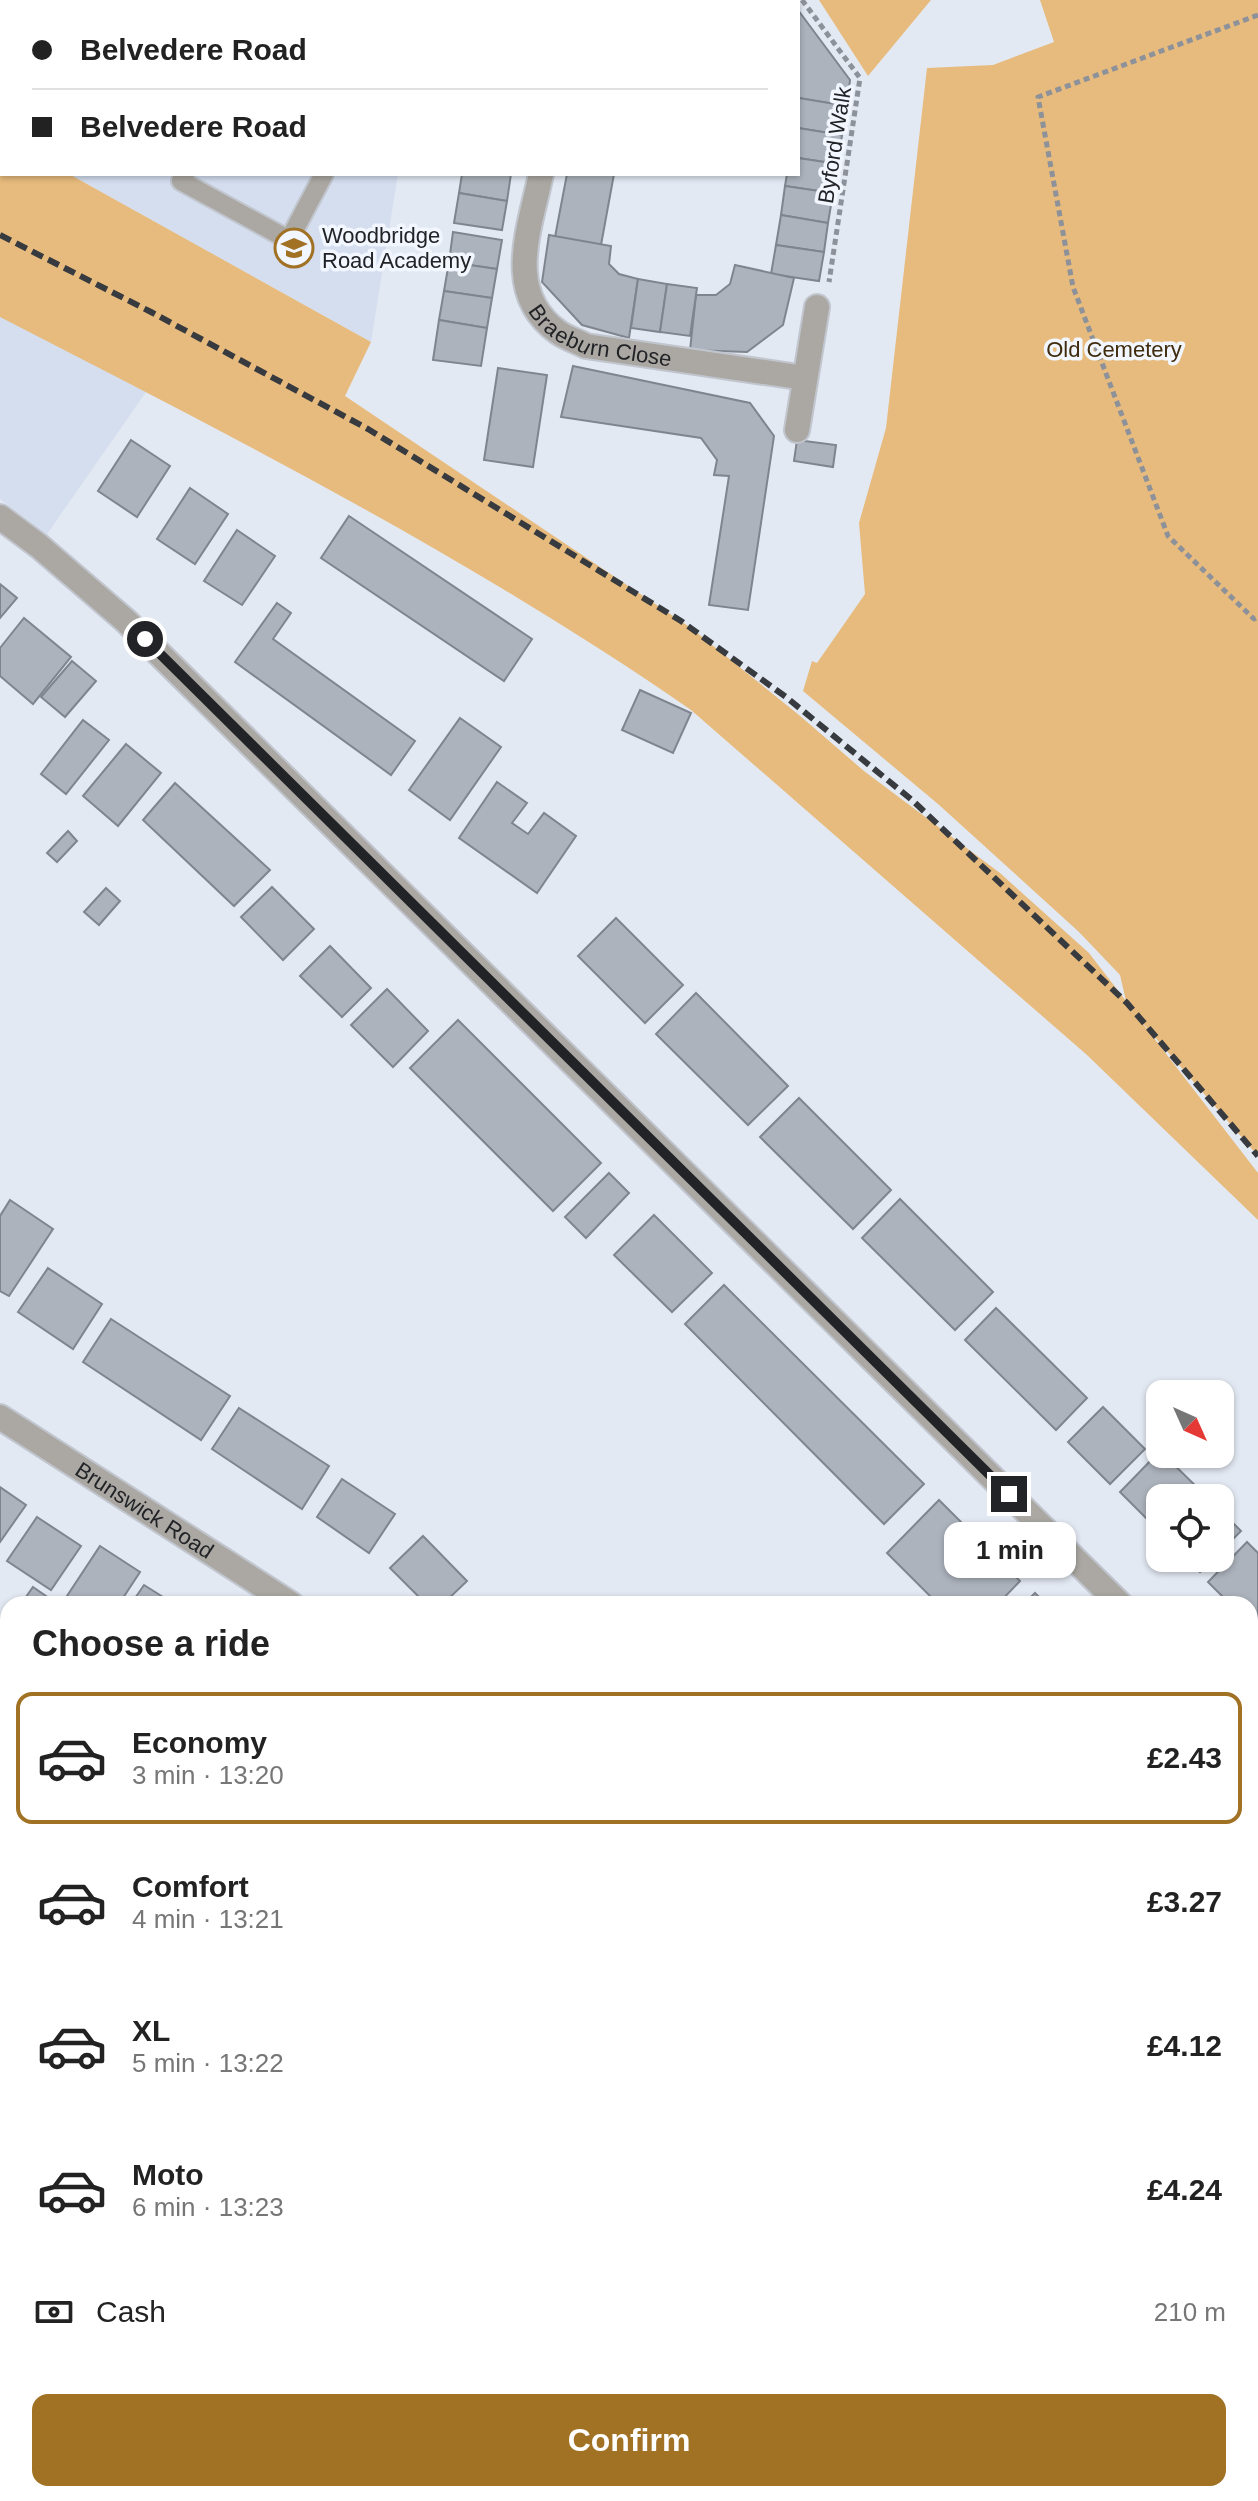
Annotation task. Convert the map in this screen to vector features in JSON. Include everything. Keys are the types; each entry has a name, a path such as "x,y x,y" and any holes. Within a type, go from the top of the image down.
{"street":[{"name":"Braeburn Close","path":"541,176 524,259 524,279 540,315 558,332 586,346 805,378"},
{"path":"797,430 817,307"},
{"path":"0,517 61,565 169,663 1112,1596"},
{"name":"Brunswick Road","path":"0,1417 279,1596"}],"lane":[{"path":"184,176 181,181 289,240 323,176"}],"path":[{"name":"Byford Walk","path":"802,0 860,78 826,304 817,307"},
{"path":"1258,15 1038,97 1073,287 1168,536 1254,619 1258,617"}],"shaded area":[{"name":"Woodbridge Road Academy","path":"73,176 398,176 371,342"},
{"path":"0,316 146,392 47,534 0,499"}],"green space":[{"path":"819,0 931,0 868,76"},
{"name":"Old Cemetery","path":"1040,0 1258,0 1258,1156 1140,1020 1258,1173 1258,1220 1087,1055 691,710 439,551 177,408 0,317 0,176 73,176 371,342 345,396 691,628 864,771 1000,873 1089,953 1126,1001 1120,975 1079,932 938,804 803,691 812,661 817,663 865,594 859,523 886,428 927,68 993,65 1054,42"}],"building":[{"path":"800,13 850,80 847,106 800,98"},
{"path":"800,98 847,106 842,135 800,128"},
{"path":"800,128 842,135 838,164 800,158"},
{"path":"800,158 838,164 833,193 785,186 787,176 800,176"},
{"path":"462,176 511,176 507,201 459,193"},
{"path":"567,176 614,176 601,245 555,237"},
{"path":"785,186 833,193 828,223 781,215"},
{"path":"459,193 507,201 502,230 454,223"},
{"path":"781,215 828,223 824,252 776,245"},
{"path":"453,232 502,240 497,269 449,262"},
{"path":"549,235 611,246 609,264 619,274 638,279 629,338 582,325 542,282"},
{"path":"776,245 824,252 819,281 771,274"},
{"path":"449,262 497,269 492,298 444,291"},
{"path":"735,265 794,278 783,325 747,352 690,350 696,295 716,295 730,284"},
{"path":"638,279 667,284 660,332 631,328"},
{"path":"667,284 697,288 690,336 660,332"},
{"path":"444,291 492,298 487,328 439,320"},
{"path":"439,320 487,328 481,366 433,360"},
{"path":"573,366 750,403 774,436 748,610 709,605 729,476 714,475 717,460 701,438 561,417"},
{"path":"498,368 547,375 533,467 484,460"},
{"path":"131,440 170,466 137,517 98,491"},
{"path":"797,440 836,445 833,467 794,461"},
{"path":"190,488 228,514 195,564 157,539"},
{"path":"349,516 532,639 504,681 321,558"},
{"path":"237,530 275,556 242,605 204,581"},
{"path":"0,584 17,598 0,618"},
{"path":"277,603 291,613 273,639 415,741 391,775 235,662"},
{"path":"24,618 71,657 33,704 0,676 0,648"},
{"path":"72,661 96,681 65,717 41,697"},
{"path":"640,690 691,713 673,753 622,730"},
{"path":"460,718 501,747 450,820 409,790"},
{"path":"83,720 109,740 66,794 41,774"},
{"path":"126,744 161,773 118,826 83,796"},
{"path":"497,782 527,803 512,823 528,834 544,813 576,836 537,893 459,838"},
{"path":"175,783 270,870 234,906 143,820"},
{"path":"68,831 77,841 57,862 47,853"},
{"path":"272,887 314,929 283,960 241,917"},
{"path":"106,888 120,901 99,925 84,912"},
{"path":"616,918 683,985 645,1023 578,956"},
{"path":"330,946 371,988 342,1017 300,976"},
{"path":"387,989 428,1031 393,1067 351,1025"},
{"path":"696,993 788,1086 748,1125 656,1034"},
{"path":"458,1020 601,1163 553,1211 410,1068"},
{"path":"799,1098 891,1190 853,1229 760,1137"},
{"path":"609,1173 629,1193 586,1238 565,1217"},
{"path":"900,1199 993,1292 955,1330 862,1238"},
{"path":"10,1200 53,1229 9,1296 0,1291 0,1216"},
{"path":"654,1215 712,1273 672,1312 614,1255"},
{"path":"48,1268 102,1304 73,1349 18,1312"},
{"path":"724,1285 924,1484 884,1524 685,1324"},
{"path":"996,1308 1087,1398 1056,1430 965,1340"},
{"path":"111,1319 230,1396 201,1440 83,1362"},
{"path":"1103,1407 1145,1449 1110,1484 1068,1442"},
{"path":"239,1408 329,1466 302,1509 212,1449"},
{"path":"1146,1465 1146,1468 1177,1468 1194,1484 1146,1484 1146,1518 1120,1492"},
{"path":"342,1479 395,1514 369,1553 317,1517"},
{"path":"0,1487 26,1505 0,1542"},
{"path":"939,1500 1020,1581 1006,1596 930,1596 887,1553"},
{"path":"37,1517 81,1546 51,1590 7,1561"},
{"path":"1234,1524 1241,1531 1234,1538"},
{"path":"423,1536 467,1581 451,1596 418,1596 390,1568"},
{"path":"1247,1542 1258,1553 1258,1596 1222,1596 1208,1582 1218,1572 1234,1572 1234,1555"},
{"path":"100,1546 140,1572 124,1596 67,1596"},
{"path":"144,1585 161,1596 136,1596"},
{"path":"33,1587 46,1596 27,1596"}],"railway":[{"path":"0,235 368,429 681,621 786,697 912,800 1127,1003 1258,1156"}],"place":[{"name":"Woodbridge Road Academy","path":"294,248"}],"route":[{"path":"145,639 1009,1494"}]}
